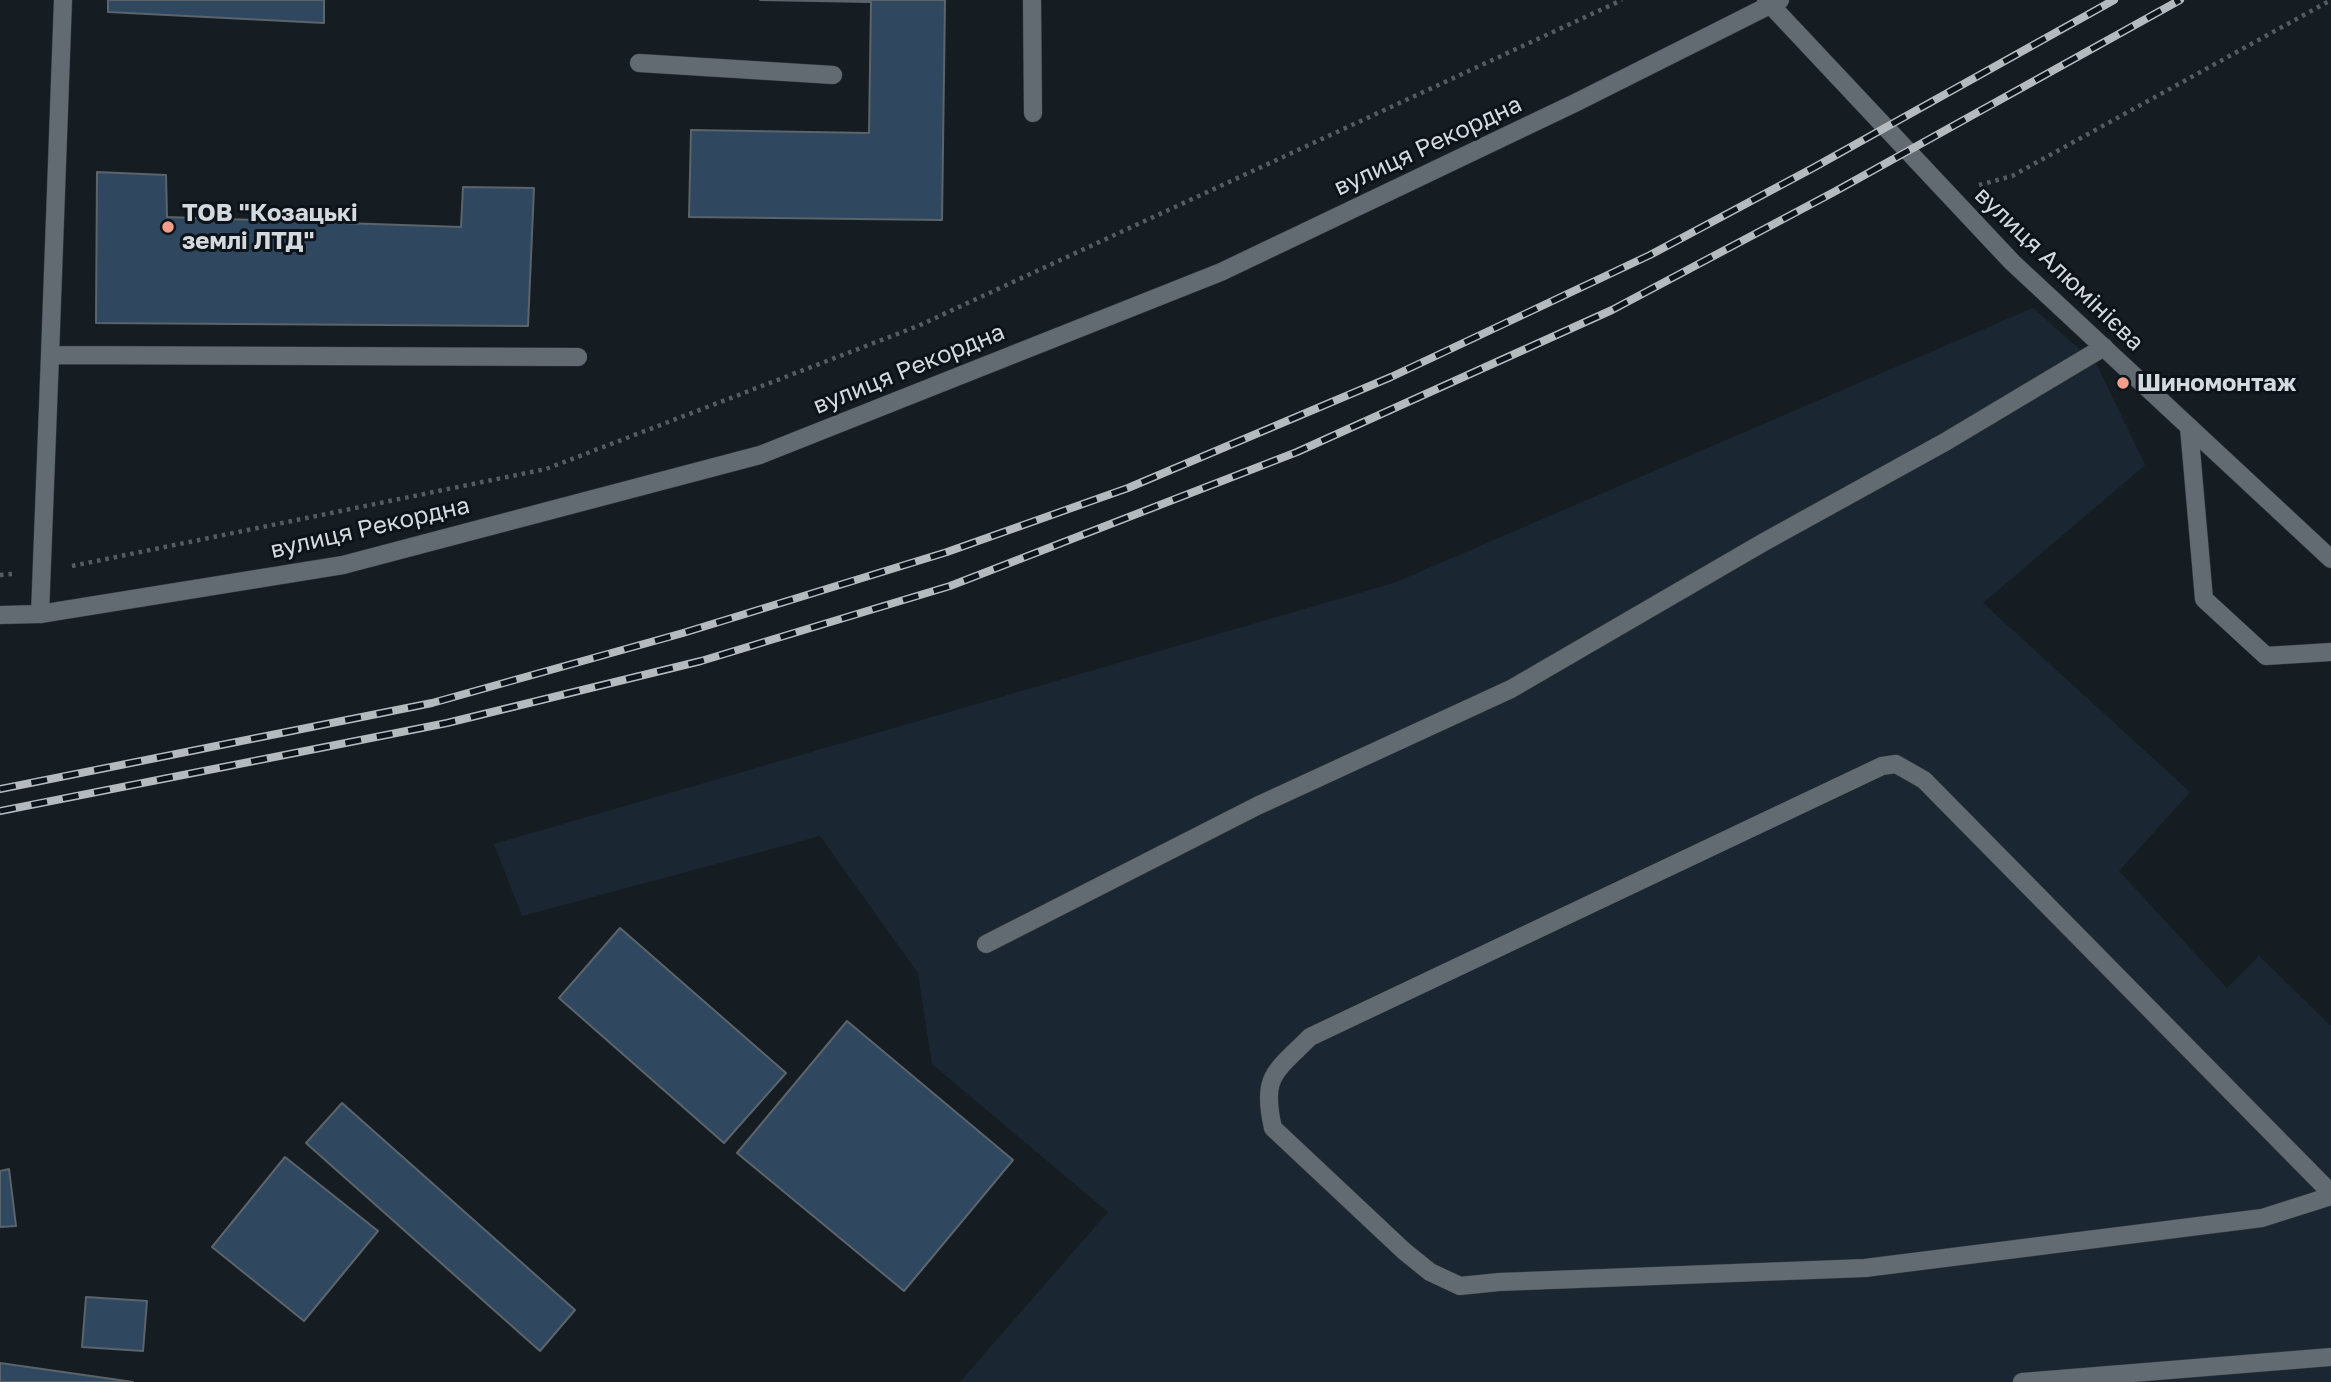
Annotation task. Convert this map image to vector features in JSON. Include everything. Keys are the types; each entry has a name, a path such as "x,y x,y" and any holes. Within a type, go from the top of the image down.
{"street":[{"path":"40,614 63,0"},
{"path":"1032,0 1033,113"},
{"name":"вулиця Алюмінієва","path":"1773,2 2012,262 2331,559"},
{"name":"вулиця Рекордна","path":"0,615 40,614 343,565 760,455 1220,272 1563,109 1773,2"},
{"path":"639,63 833,75"},
{"path":"986,944 1257,806 1511,690 1764,542 1945,442 2104,347"},
{"path":"50,355 578,357"},
{"path":"2189,427 2204,599 2266,656 2331,653"},
{"path":"1896,764 1924,779 2331,1195 2262,1218 1865,1268 1499,1282 1460,1286 1430,1272 1404,1251 1273,1128 1267,1102 1272,1076 1310,1037 1882,766 1896,764"},
{"path":"2022,1382 2331,1357"}],"path":[{"path":"0,575 41,572 546,469 918,326 1622,0"},
{"path":"1947,194 2012,176 2331,0"}],"shaded area":[{"path":"2033,308 2097,365 2145,465 1983,603 2190,792 2119,871 2227,988 2259,956 2331,1026 2331,1382 960,1382 1108,1212 932,1064 918,973 820,836 522,916 494,844 1394,583"}],"building":[{"path":"108,0 324,0 324,23 108,12"},
{"path":"760,0 945,0 942,220 689,217 691,130 869,133 871,2"},
{"path":"97,172 166,175 167,217 461,227 463,187 534,188 528,326 96,323"},
{"path":"620,928 786,1073 724,1143 559,998"},
{"path":"847,1021 1013,1160 904,1291 737,1153"},
{"path":"342,1103 575,1310 540,1351 306,1143"},
{"path":"285,1157 378,1231 304,1321 212,1247"},
{"path":"9,1169 16,1226 0,1227 0,1171"},
{"path":"86,1297 147,1301 143,1351 82,1347"},
{"path":"0,1363 133,1382 0,1382"}],"railway":[{"path":"0,789 432,703 683,633 947,552 1128,488 1391,377 1650,255 1813,168 2114,0"},
{"path":"0,811 447,723 701,661 950,586 1297,452 1612,310 1834,192 2180,0"}],"place":[{"name":"ТОВ \"Козацькі землі ЛТД\"","path":"168,227"},
{"name":"Шиномонтаж","path":"2123,383"}]}
